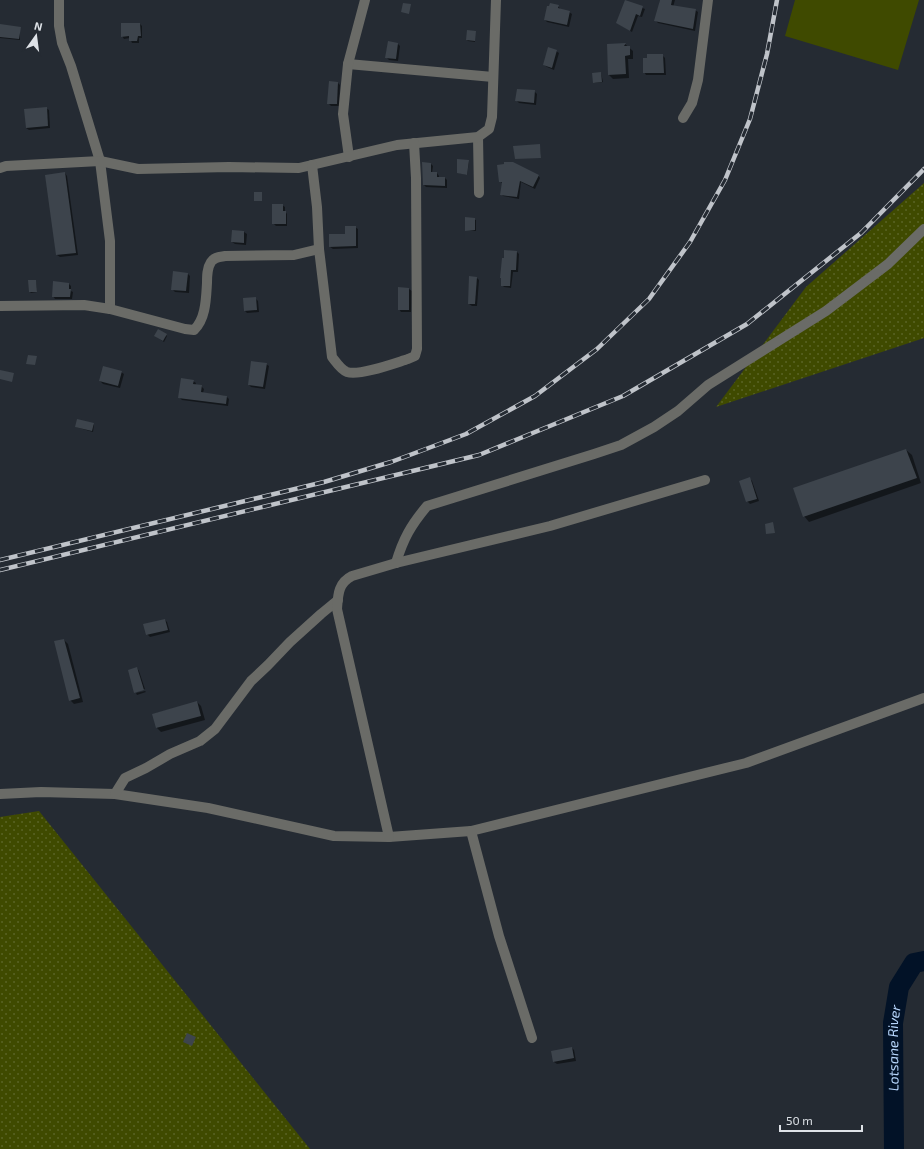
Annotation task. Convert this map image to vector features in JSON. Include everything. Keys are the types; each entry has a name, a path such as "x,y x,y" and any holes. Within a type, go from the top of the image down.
{"street":[{"path":"59,0 59,26 62,43 71,66 100,161 110,241 110,309"},
{"path":"349,156 343,114 348,64 365,0"},
{"path":"0,168 6,166 100,161 138,169 229,167 299,168 397,145 478,137 489,129 492,117 496,0"},
{"path":"683,118 692,103 698,80 708,0"},
{"path":"348,64 493,77"},
{"path":"478,137 479,193"},
{"path":"312,165 317,207 319,249 332,357 339,366 347,372 361,373 408,359 415,356 417,352 416,178 414,143"},
{"path":"396,563 402,544 414,522 427,506 621,445 654,427 678,411 708,385 826,311 888,264 924,229"},
{"path":"0,306 84,305 110,309 155,322 194,330 200,324 206,300 208,269 212,260 225,256 294,255 319,249"},
{"path":"389,837 337,609 342,584 345,579 396,563 550,526 705,480"},
{"path":"115,794 125,778 170,754 200,741 214,729 251,681 300,632 338,600"},
{"path":"0,794 41,792 115,794 208,808 334,836 389,837 471,831 746,763 924,698"},
{"path":"471,831 500,936 532,1038"}],"green space":[{"path":"795,0 919,0 898,70 785,36"},
{"path":"924,183 924,338 716,407 806,287"},
{"path":"39,811 310,1149 0,1149 0,817"}],"building":[{"path":"625,0 643,6 640,16 636,14 630,31 616,23"},
{"path":"660,0 672,0 671,5 696,9 693,29 654,21"},
{"path":"403,3 411,4 409,14 401,12"},
{"path":"550,3 559,5 558,8 570,11 567,25 544,20 547,6 549,6"},
{"path":"121,23 140,23 141,36 138,36 137,41 129,41 129,36 121,37"},
{"path":"0,24 21,27 19,39 0,37"},
{"path":"467,30 476,31 475,41 466,40"},
{"path":"388,41 398,43 396,59 385,58"},
{"path":"626,43 624,46 630,46 630,55 625,56 626,74 608,75 607,44"},
{"path":"548,47 557,50 552,68 543,65"},
{"path":"647,54 663,54 664,73 643,73 643,58 647,58"},
{"path":"601,72 602,82 593,83 592,73"},
{"path":"329,81 338,82 337,104 327,104"},
{"path":"517,89 535,90 534,103 515,101"},
{"path":"47,107 48,126 26,128 24,109"},
{"path":"540,144 541,158 515,159 513,146"},
{"path":"457,159 469,160 467,175 457,173"},
{"path":"422,162 431,163 431,172 437,172 437,177 445,177 445,186 423,185"},
{"path":"504,162 513,162 539,175 533,187 520,181 517,197 500,195 502,182 499,182 497,165 504,164"},
{"path":"65,172 76,253 56,255 45,175"},
{"path":"254,192 262,192 262,201 254,201"},
{"path":"272,204 283,204 283,211 286,211 286,224 272,224"},
{"path":"465,217 475,218 475,230 465,231"},
{"path":"345,226 356,226 356,246 329,247 329,234 345,234"},
{"path":"232,230 244,231 244,243 231,242"},
{"path":"504,250 517,251 516,270 511,270 510,286 501,286 500,278"},
{"path":"173,271 188,273 186,291 171,290"},
{"path":"469,276 477,277 475,304 468,304"},
{"path":"28,280 36,280 37,292 29,292"},
{"path":"53,281 69,283 69,289 71,289 70,297 52,297"},
{"path":"398,287 409,288 409,310 398,310"},
{"path":"256,297 257,310 244,311 243,298"},
{"path":"158,329 167,334 163,341 154,336"},
{"path":"28,355 37,356 35,365 26,364"},
{"path":"251,361 267,363 263,387 248,385"},
{"path":"103,366 122,371 118,386 99,381"},
{"path":"0,370 14,373 12,382 0,379"},
{"path":"181,378 194,380 193,384 202,385 201,392 227,396 226,404 178,398"},
{"path":"77,419 94,423 92,431 75,427"},
{"path":"906,449 917,478 803,517 793,488"},
{"path":"750,477 757,499 746,502 739,481"},
{"path":"773,522 775,533 766,534 765,524"},
{"path":"165,619 168,630 146,635 143,624"},
{"path":"64,639 80,698 69,701 54,641"},
{"path":"137,667 144,690 134,693 128,670"},
{"path":"197,701 201,716 156,728 152,714"},
{"path":"187,1033 196,1037 192,1046 183,1042"},
{"path":"572,1047 574,1058 553,1062 551,1051"}],"waterway":[{"name":"Lotsane River","path":"894,1149 893,1023 899,987 914,963 924,961"}],"railway":[{"path":"0,560 324,482 391,462 466,434 535,396 597,349 649,299 690,242 725,180 750,119 767,54 777,0"},
{"path":"0,570 479,455 623,396 747,324 861,233 924,169"}]}
